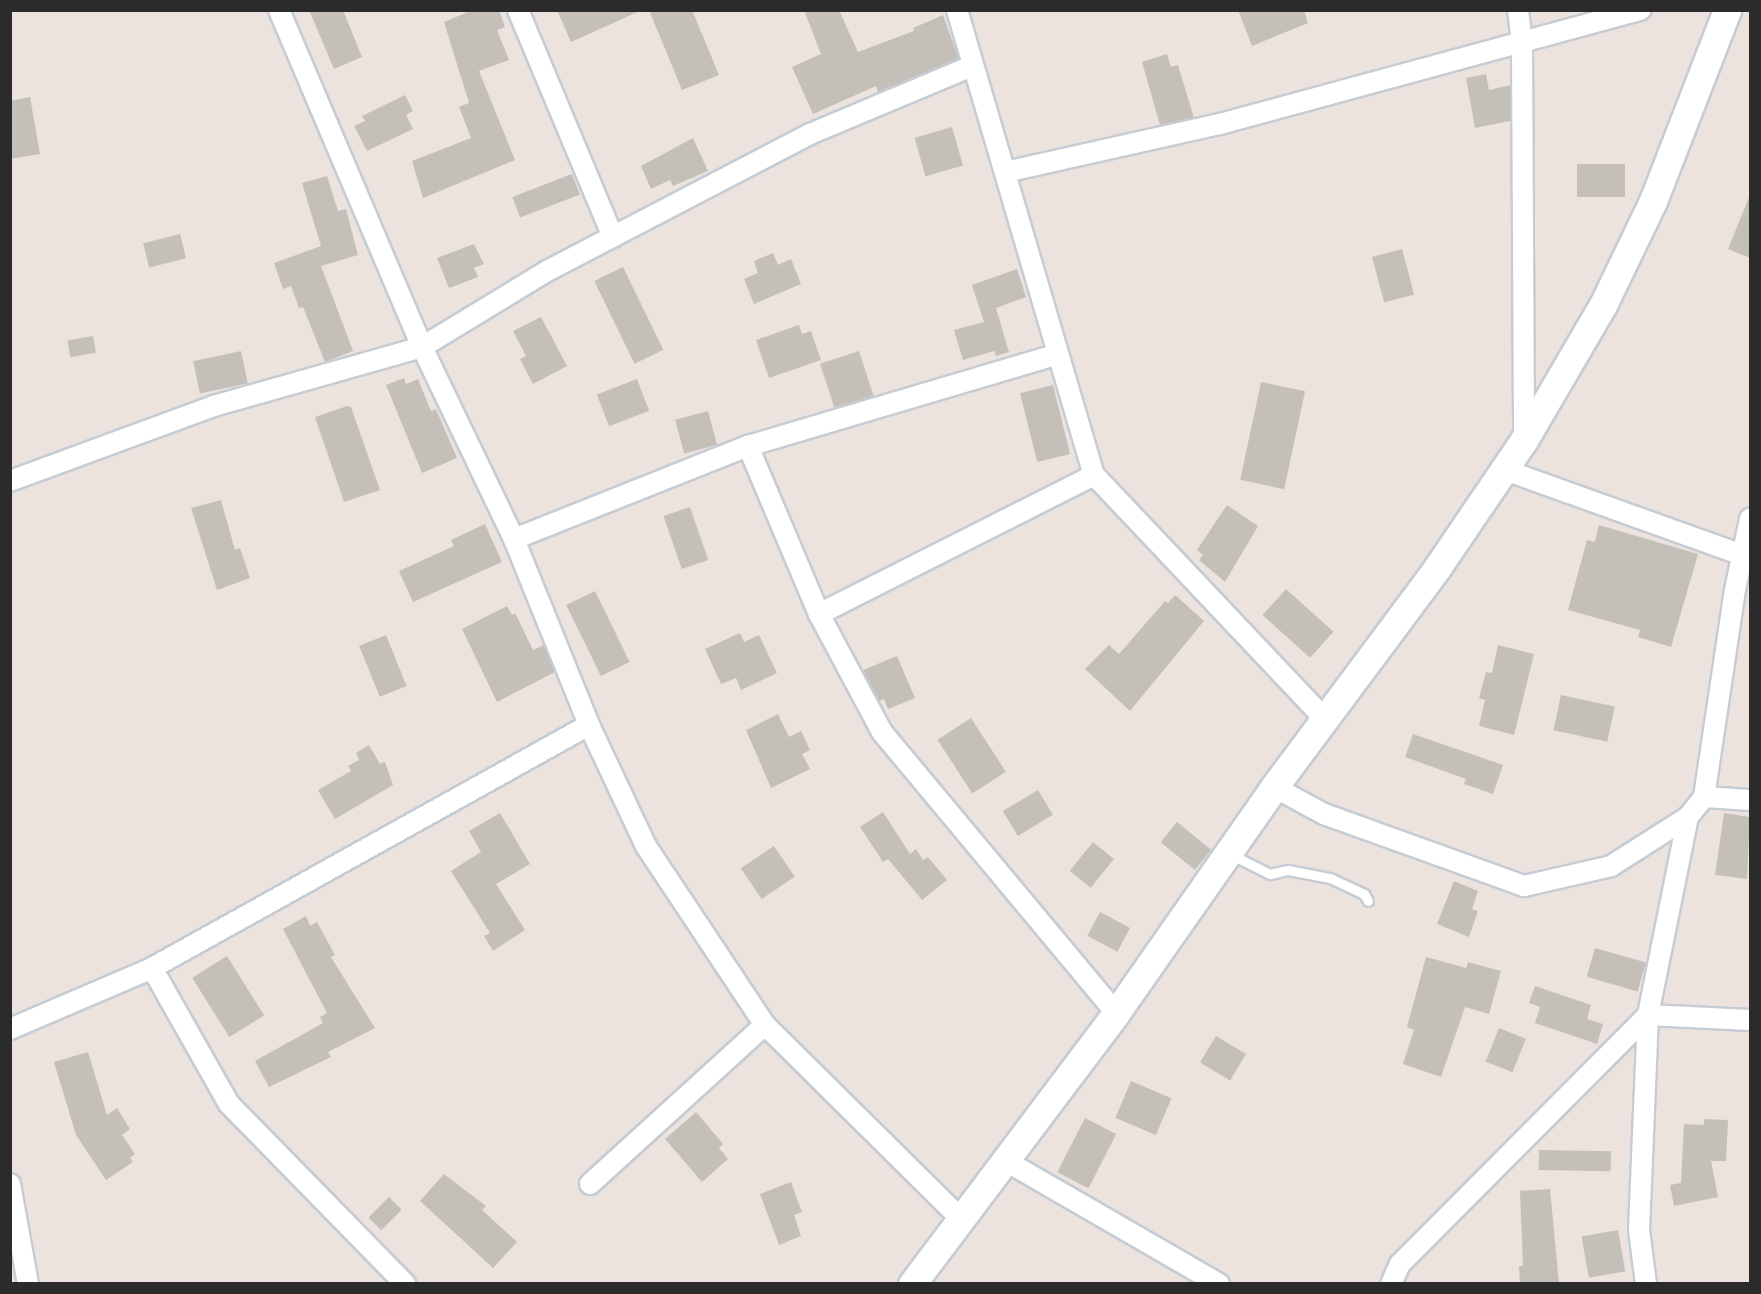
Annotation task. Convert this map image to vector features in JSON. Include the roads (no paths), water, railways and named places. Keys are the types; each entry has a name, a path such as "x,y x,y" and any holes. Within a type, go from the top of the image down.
{"main road":[{"path":"912,1284 1116,1013 1274,788 1505,470 1603,306 1648,211 1727,10"}],"street":[{"path":"279,10 422,347 514,539 589,725 646,846 765,1025 961,1219"},
{"path":"518,10 613,237"},
{"path":"957,10 1094,475 1325,719"},
{"path":"1518,10 1522,45 1524,440"},
{"path":"1005,172 1220,124 1522,45 1641,10"},
{"path":"10,481 214,406 422,347 547,271 810,134 972,66"},
{"path":"514,539 748,446 1058,354"},
{"path":"748,446 819,614 882,732 1116,1013"},
{"path":"1505,470 1742,555"},
{"path":"819,614 1094,475"},
{"path":"1274,788 1324,814 1524,886 1611,866 1688,817 1704,797 1743,591 1742,555 1750,519"},
{"path":"10,1029 152,968 589,725"},
{"path":"1704,797 1750,800"},
{"path":"1646,1284 1639,1230 1648,1015 1688,817"},
{"path":"152,968 229,1104 405,1284"},
{"path":"1391,1284 1400,1264 1648,1015 1750,1020"},
{"path":"590,1184 765,1025"},
{"path":"1006,1161 1219,1284"},
{"path":"10,1184 28,1284"}],"lane":[{"path":"1228,853 1270,874 1288,870 1330,878 1364,894 1368,901"}]}
